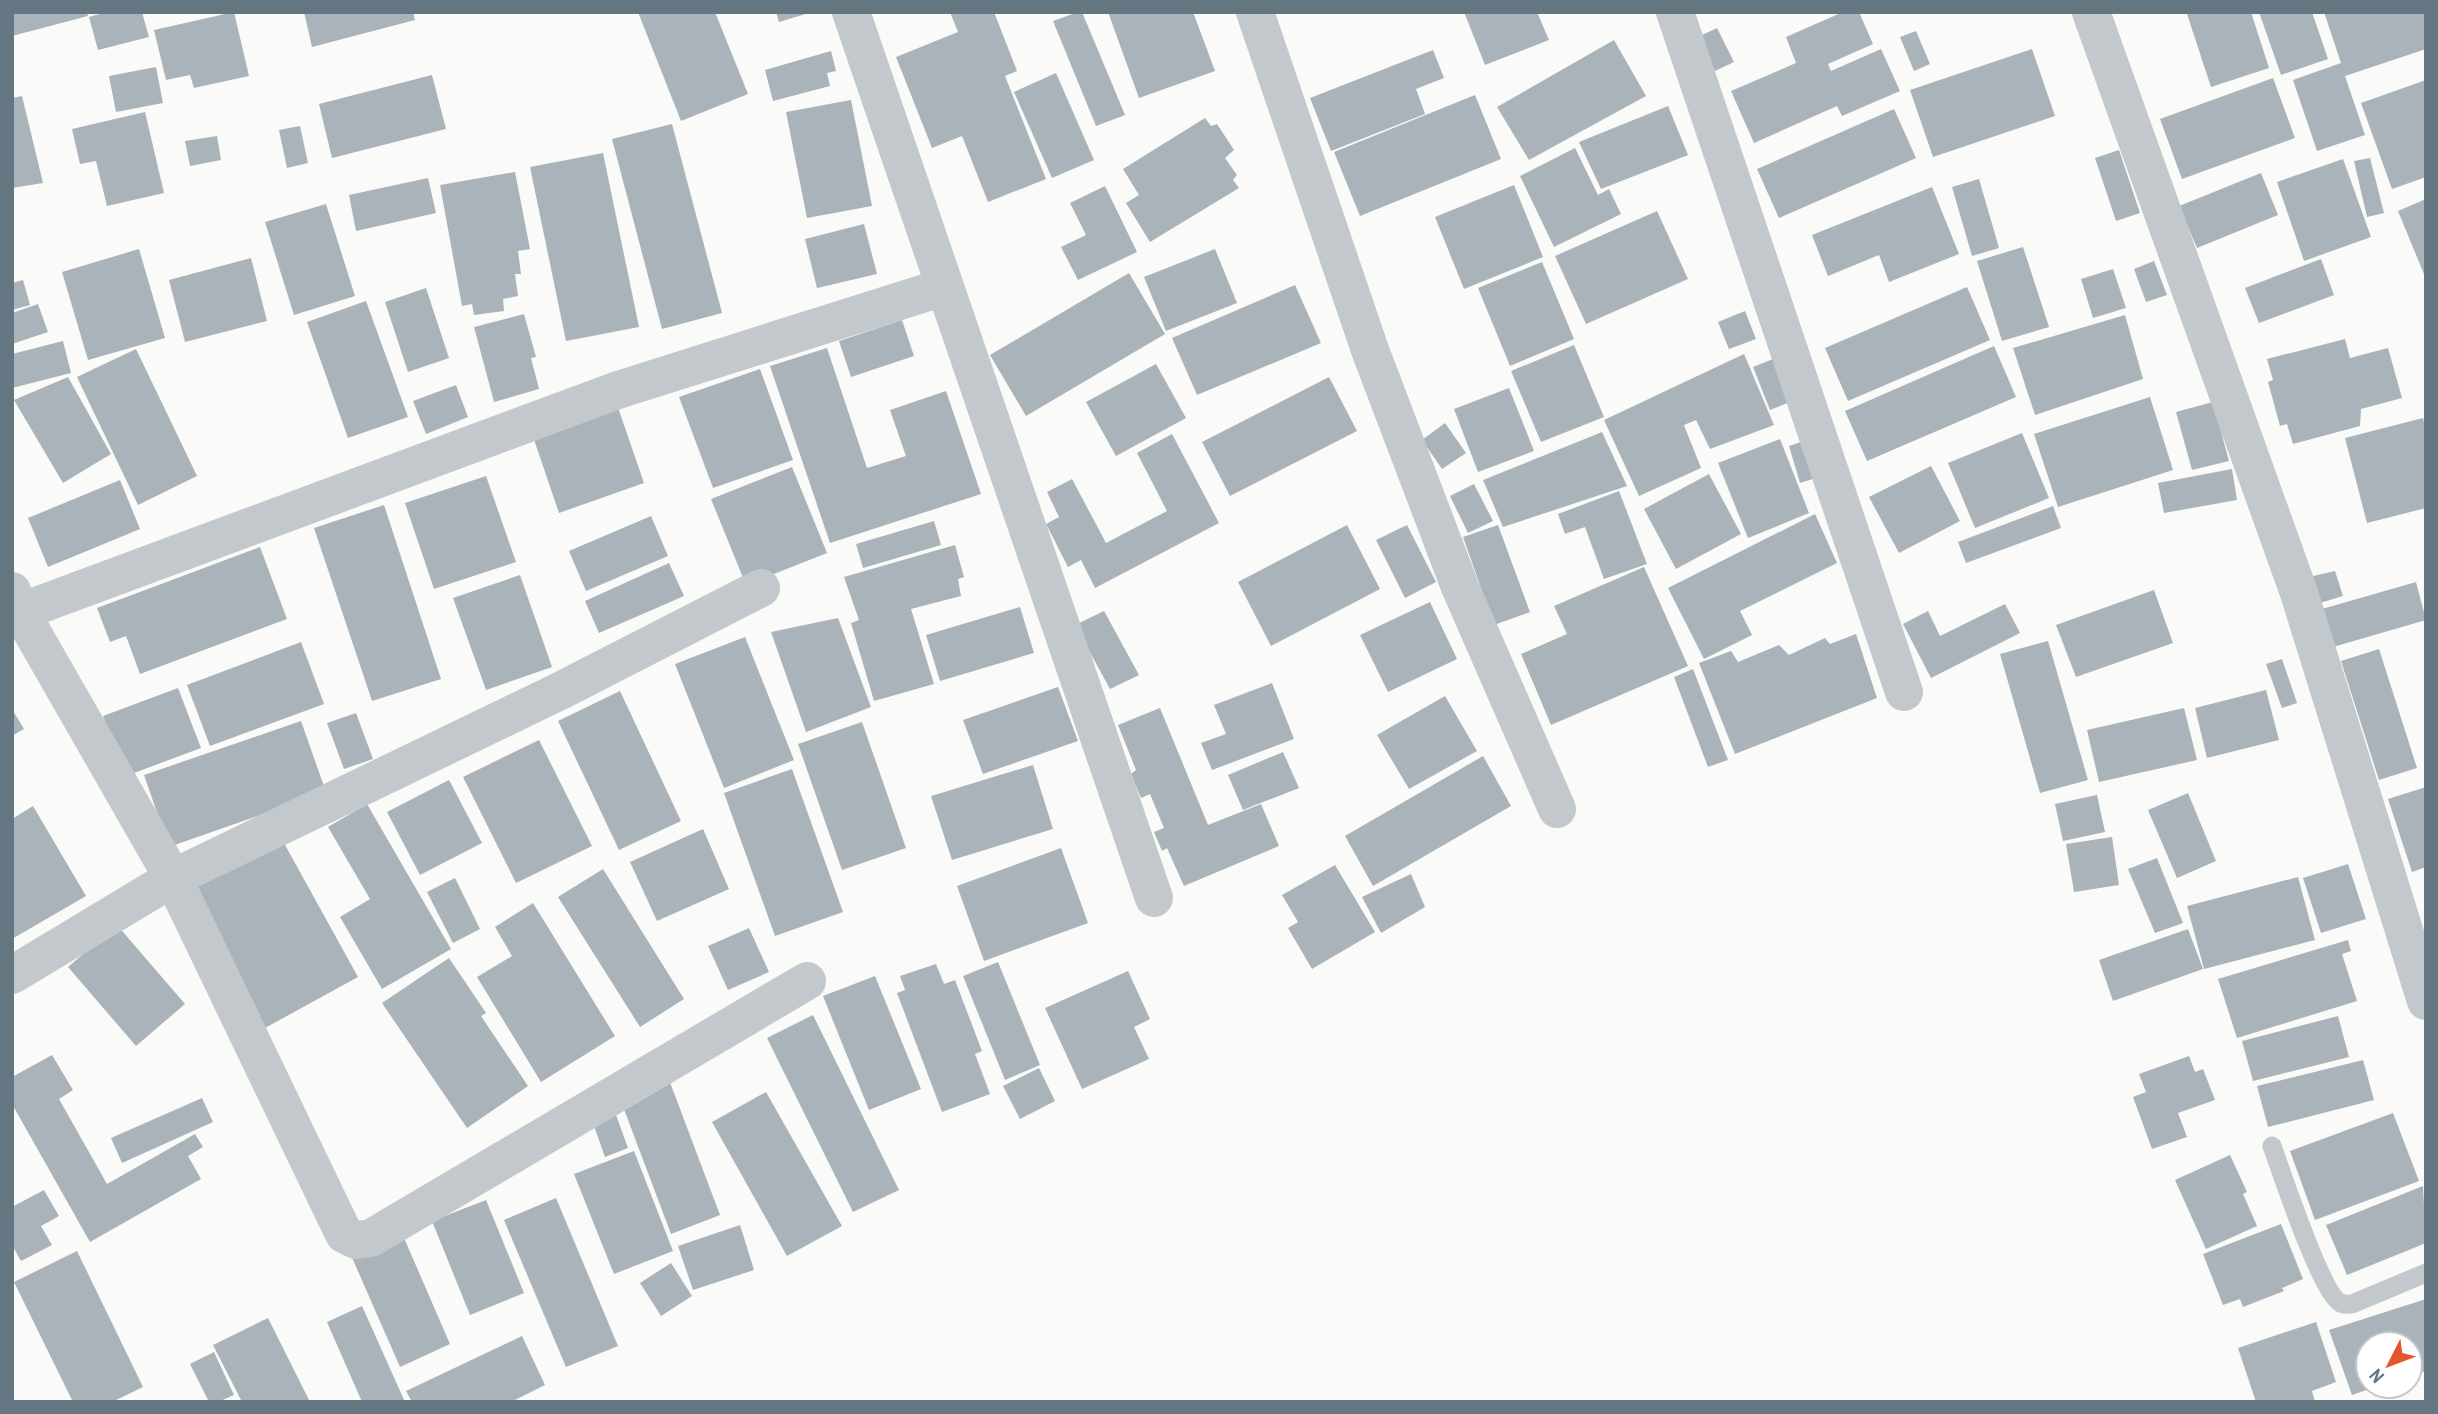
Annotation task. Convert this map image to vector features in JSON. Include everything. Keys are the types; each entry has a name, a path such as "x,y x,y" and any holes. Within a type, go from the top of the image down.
{"street":[{"path":"851,12 1154,898"},
{"path":"1255,12 1370,350 1460,587 1557,809"},
{"path":"1675,12 1904,692"},
{"path":"2091,12 2299,593 2426,1000"},
{"path":"807,981 371,1238 356,1240 344,1234 173,878 15,606 618,390 944,287"},
{"path":"12,975 173,878 560,691 761,588"}],"lane":[{"path":"2272,1146 2316,1264 2333,1296 2340,1303 2352,1304 2426,1273"}],"building":[{"path":"12,12 87,12 88,16 12,36"},
{"path":"107,12 142,12 149,37 98,50 89,17"},
{"path":"234,12 249,76 194,88 190,75 166,80 154,30"},
{"path":"304,12 413,12 415,20 312,47"},
{"path":"638,12 715,12 748,94 681,121"},
{"path":"776,12 809,12 809,13 779,22"},
{"path":"950,12 994,12 1017,71 1005,76 1046,179 988,202 962,136 932,148 896,57 958,32"},
{"path":"1082,12 1125,115 1096,126 1053,21"},
{"path":"1108,12 1193,12 1215,71 1139,98"},
{"path":"1464,12 1537,12 1549,40 1485,65"},
{"path":"1843,12 1859,12 1873,44 1828,64 1831,71 1881,49 1900,91 1842,116 1837,106 1754,143 1731,91 1796,63 1786,37"},
{"path":"2251,12 2269,68 2211,87 2187,14"},
{"path":"2259,12 2312,12 2328,59 2281,75"},
{"path":"2324,12 2426,12 2426,49 2345,76 2365,135 2317,151 2293,80 2341,63"},
{"path":"1717,28 1734,62 1715,71 1698,37"},
{"path":"1916,31 1930,64 1914,71 1900,37"},
{"path":"1614,40 1646,96 1529,160 1497,107"},
{"path":"2032,49 2055,116 1933,157 1910,90"},
{"path":"1433,50 1444,78 1416,89 1425,114 1331,151 1310,98"},
{"path":"831,51 836,71 827,73 830,86 773,101 765,70"},
{"path":"156,67 163,103 116,112 109,76"},
{"path":"1056,73 1094,160 1052,178 1014,92"},
{"path":"432,75 446,129 332,158 319,104"},
{"path":"2273,78 2295,138 2182,179 2160,119"},
{"path":"2426,80 2426,177 2392,189 2361,103"},
{"path":"1475,95 1501,159 1360,216 1334,152"},
{"path":"22,96 43,183 12,188 12,98"},
{"path":"851,100 872,206 807,218 786,112"},
{"path":"1668,106 1688,155 1601,189 1579,142"},
{"path":"1894,109 1916,158 1779,218 1757,169"},
{"path":"145,112 164,193 107,206 96,161 80,164 72,129"},
{"path":"1205,118 1211,126 1217,124 1234,150 1225,158 1237,175 1233,180 1239,188 1150,242 1126,203 1139,195 1123,169"},
{"path":"672,124 722,313 662,329 612,139"},
{"path":"300,126 308,163 287,168 279,130"},
{"path":"217,136 221,160 190,166 185,141"},
{"path":"1575,148 1598,195 1609,189 1621,214 1554,247 1520,176"},
{"path":"2119,150 2140,213 2116,221 2095,158"},
{"path":"603,153 639,327 566,341 530,167"},
{"path":"2370,158 2384,213 2367,217 2354,161"},
{"path":"2343,159 2371,237 2304,261 2277,182"},
{"path":"515,172 530,249 518,251 521,274 515,274 518,296 503,299 504,311 474,315 472,304 462,306 440,185"},
{"path":"2261,173 2278,215 2197,248 2179,206"},
{"path":"428,178 436,213 356,231 349,195"},
{"path":"1979,179 1999,248 1972,256 1952,187"},
{"path":"1514,185 1543,257 1464,289 1435,217"},
{"path":"1105,186 1137,252 1078,280 1061,247 1086,235 1070,203"},
{"path":"1932,187 1959,254 1889,282 1879,255 1828,276 1812,235"},
{"path":"2426,199 2426,279 2398,211"},
{"path":"326,204 355,296 294,315 265,222"},
{"path":"1657,211 1688,279 1586,324 1555,256"},
{"path":"864,224 877,274 817,288 805,239"},
{"path":"2023,247 2049,327 2002,341 1977,261"},
{"path":"139,249 165,338 88,360 62,272"},
{"path":"1215,249 1237,303 1166,331 1144,277"},
{"path":"251,258 267,321 185,342 169,280"},
{"path":"2321,259 2334,295 2259,323 2245,288"},
{"path":"2154,261 2167,295 2146,302 2134,269"},
{"path":"1542,262 1574,339 1510,366 1478,288"},
{"path":"2113,269 2126,308 2093,318 2081,279"},
{"path":"1129,273 1165,334 1026,416 990,355"},
{"path":"23,280 30,305 12,310 12,283"},
{"path":"1295,285 1321,343 1197,395 1172,338"},
{"path":"1967,287 1990,340 1848,401 1825,348"},
{"path":"426,288 449,358 408,372 385,302"},
{"path":"366,301 408,417 348,438 307,322"},
{"path":"38,304 48,332 12,344 12,313"},
{"path":"1745,311 1756,339 1729,349 1718,322"},
{"path":"524,314 536,357 531,358 539,389 494,402 474,327"},
{"path":"2125,315 2143,379 2035,415 2013,348"},
{"path":"902,320 914,356 851,377 839,341"},
{"path":"2345,339 2350,358 2388,348 2402,398 2361,409 2360,426 2293,444 2287,424 2280,426 2268,382 2273,380 2267,359"},
{"path":"63,341 71,373 12,388 12,354"},
{"path":"1574,345 1604,417 1541,442 1511,371"},
{"path":"1994,346 2016,397 1867,461 1845,411"},
{"path":"827,348 867,468 906,456 890,410 946,391 981,494 830,543 770,366"},
{"path":"136,349 197,476 138,505 77,377"},
{"path":"1744,354 1774,425 1710,449 1696,420 1684,425 1701,468 1639,496 1604,420"},
{"path":"1773,359 1790,402 1770,410 1753,367"},
{"path":"1156,364 1186,418 1116,456 1086,402"},
{"path":"760,369 793,460 713,488 679,397"},
{"path":"68,377 111,454 63,483 14,400"},
{"path":"1329,377 1357,431 1230,496 1202,442"},
{"path":"456,385 468,417 426,434 413,401"},
{"path":"1509,388 1534,451 1478,472 1454,409"},
{"path":"614,396 644,483 559,513 529,425"},
{"path":"2150,397 2173,470 2058,507 2034,434"},
{"path":"2213,402 2229,461 2192,470 2176,412"},
{"path":"2423,418 2426,431 2426,508 2367,523 2345,438"},
{"path":"1445,423 1466,453 1442,469 1422,440"},
{"path":"1602,432 1627,486 1503,527 1483,480"},
{"path":"2022,433 2049,498 1975,528 1948,463"},
{"path":"1172,434 1219,523 1095,588 1081,560 1068,567 1046,524 1059,517 1047,492 1072,479 1106,543 1167,511 1137,453"},
{"path":"1780,439 1809,513 1748,538 1718,463"},
{"path":"1807,440 1819,477 1800,483 1789,446"},
{"path":"1931,466 1960,521 1899,553 1869,497"},
{"path":"792,467 827,553 746,585 711,499"},
{"path":"2232,469 2237,500 2164,513 2158,483"},
{"path":"1709,474 1741,534 1676,569 1644,509"},
{"path":"486,476 516,562 434,589 405,503"},
{"path":"120,480 140,529 48,567 28,518"},
{"path":"1474,484 1493,521 1468,533 1450,496"},
{"path":"1619,491 1647,564 1604,579 1585,527 1565,534 1558,514"},
{"path":"384,505 441,679 372,701 314,528"},
{"path":"2053,506 2061,528 1966,563 1958,542"},
{"path":"1815,514 1837,563 1740,611 1752,635 1704,659 1668,588"},
{"path":"651,516 668,556 586,591 569,551"},
{"path":"934,521 941,545 863,568 856,544"},
{"path":"1347,525 1380,589 1271,646 1238,582"},
{"path":"1407,525 1436,582 1405,598 1376,540"},
{"path":"1498,525 1530,612 1494,625 1463,537"},
{"path":"955,545 964,577 958,579 961,596 911,609 934,684 874,701 851,623 859,620 844,577"},
{"path":"260,547 287,619 140,674 126,636 110,642 97,608"},
{"path":"669,563 684,596 599,633 585,601"},
{"path":"1644,567 1688,666 1551,725 1521,654 1567,634 1554,606"},
{"path":"2335,571 2343,596 2317,604 2309,577"},
{"path":"520,575 552,667 486,690 453,598"},
{"path":"2416,582 2426,620 2333,647 2322,609"},
{"path":"2154,590 2173,643 2076,677 2056,625"},
{"path":"1430,602 1457,659 1388,692 1360,635"},
{"path":"2005,604 2020,633 1931,678 1903,624 1928,611 1940,636"},
{"path":"1020,607 1034,653 940,681 926,635"},
{"path":"1104,611 1139,675 1110,689 1075,625"},
{"path":"838,618 871,707 806,732 771,632"},
{"path":"1856,634 1877,698 1735,754 1699,663 1731,651 1738,662 1779,645 1789,655 1825,638 1830,644"},
{"path":"745,637 794,760 724,788 675,664"},
{"path":"2048,641 2088,780 2040,793 2000,654"},
{"path":"301,642 324,704 210,746 187,685"},
{"path":"2379,649 2417,768 2379,780 2341,661"},
{"path":"2282,659 2297,703 2282,708 2266,664"},
{"path":"1693,669 1728,760 1708,767 1674,677"},
{"path":"1272,683 1294,739 1212,770 1201,743 1226,734 1214,705"},
{"path":"1058,687 1078,741 983,774 963,720"},
{"path":"178,688 201,748 126,776 103,716"},
{"path":"2266,690 2279,740 2207,758 2195,708"},
{"path":"620,691 681,821 619,850 558,721"},
{"path":"1445,696 1477,751 1409,789 1377,735"},
{"path":"1160,708 1208,825 1261,804 1279,846 1184,886 1167,848 1162,851 1154,832 1164,828 1150,794 1141,798 1131,774 1136,770 1118,725"},
{"path":"2184,708 2197,760 2099,782 2087,730"},
{"path":"12,709 24,729 12,736"},
{"path":"356,713 373,759 344,769 327,723"},
{"path":"301,721 326,792 169,847 144,775"},
{"path":"862,722 906,848 842,870 798,744"},
{"path":"539,740 592,846 516,883 463,777"},
{"path":"1283,752 1299,788 1243,810 1228,775"},
{"path":"1483,756 1511,806 1373,886 1345,836"},
{"path":"1033,765 1053,829 952,860 931,796"},
{"path":"792,769 843,912 775,936 724,793"},
{"path":"449,780 482,843 420,875 387,812"},
{"path":"2426,787 2426,867 2412,872 2388,799"},
{"path":"2188,793 2216,861 2177,878 2148,810"},
{"path":"2097,795 2105,832 2063,841 2055,804"},
{"path":"367,804 451,949 382,989 340,917 370,899 328,827"},
{"path":"33,806 86,896 12,939 12,819"},
{"path":"703,829 729,889 657,921 630,862"},
{"path":"279,834 358,977 265,1028 186,885"},
{"path":"2112,837 2119,885 2074,892 2066,844"},
{"path":"1061,848 1088,923 984,961 957,886"},
{"path":"2157,858 2183,923 2155,933 2128,869"},
{"path":"2348,864 2366,919 2321,933 2303,878"},
{"path":"1335,865 1375,932 1312,969 1288,928 1298,922 1282,895"},
{"path":"603,869 684,999 640,1027 558,897"},
{"path":"1411,874 1425,907 1381,933 1362,897"},
{"path":"2298,877 2315,940 2204,969 2187,906"},
{"path":"455,878 480,929 453,943 427,892"},
{"path":"533,903 615,1036 541,1082 477,977 512,956 495,927"},
{"path":"117,925 185,1004 136,1046 68,967"},
{"path":"749,928 769,972 728,990 708,946"},
{"path":"2188,929 2203,969 2113,1001 2099,960"},
{"path":"2348,940 2351,951 2342,954 2357,1001 2237,1038 2218,979"},
{"path":"449,958 486,1013 481,1016 528,1086 467,1128 382,1003"},
{"path":"998,962 1040,1065 1005,1080 963,976"},
{"path":"936,964 944,984 955,980 982,1051 975,1054 990,1094 942,1112 897,993 905,990 900,976"},
{"path":"1128,971 1150,1019 1134,1027 1149,1059 1082,1089 1045,1008"},
{"path":"875,976 921,1089 869,1110 823,996"},
{"path":"813,1015 899,1190 853,1212 767,1038"},
{"path":"2338,1016 2349,1057 2253,1081 2242,1041"},
{"path":"52,1055 73,1090 59,1099 107,1184 195,1134 203,1147 188,1156 201,1179 90,1242 12,1104 12,1077"},
{"path":"2189,1056 2195,1072 2203,1069 2215,1100 2178,1113 2187,1137 2152,1149 2133,1097 2146,1092 2139,1074"},
{"path":"2363,1060 2374,1100 2268,1127 2257,1086"},
{"path":"1039,1068 1055,1101 1020,1119 1003,1086"},
{"path":"668,1077 720,1215 671,1234 619,1096"},
{"path":"766,1092 842,1226 787,1256 712,1122"},
{"path":"202,1098 213,1122 122,1163 111,1138"},
{"path":"612,1104 628,1148 605,1157 589,1112"},
{"path":"2393,1113 2419,1181 2315,1220 2290,1151"},
{"path":"634,1151 673,1251 614,1274 574,1174"},
{"path":"2230,1155 2247,1192 2243,1194 2257,1226 2206,1249 2175,1180"},
{"path":"2423,1186 2426,1243 2347,1275 2326,1225"},
{"path":"44,1190 59,1216 41,1226 52,1245 21,1261 12,1245 12,1207"},
{"path":"556,1198 618,1346 566,1367 504,1220"},
{"path":"486,1200 524,1293 470,1315 432,1221"},
{"path":"2281,1224 2303,1279 2282,1288 2284,1291 2243,1307 2240,1299 2223,1305 2203,1254"},
{"path":"740,1225 754,1270 693,1290 678,1246"},
{"path":"401,1231 450,1344 400,1367 350,1253"},
{"path":"77,1251 143,1387 112,1402 73,1402 14,1282"},
{"path":"671,1263 692,1296 661,1316 640,1283"},
{"path":"2426,1299 2426,1371 2424,1330 2354,1330 2352,1395 2329,1330"},
{"path":"362,1306 405,1402 362,1402 327,1322"},
{"path":"268,1318 310,1402 242,1402 213,1345"},
{"path":"2316,1322 2336,1382 2312,1391 2315,1402 2256,1402 2238,1348"},
{"path":"522,1336 545,1385 511,1402 412,1402 406,1391"},
{"path":"214,1352 234,1395 218,1402 209,1402 190,1364"}]}
